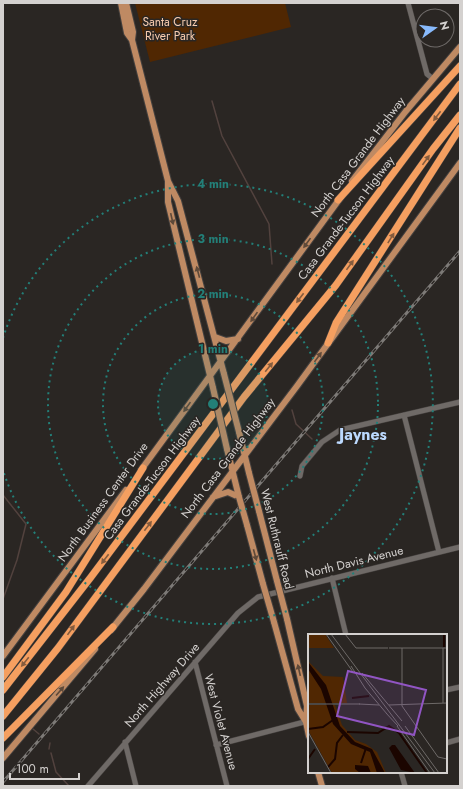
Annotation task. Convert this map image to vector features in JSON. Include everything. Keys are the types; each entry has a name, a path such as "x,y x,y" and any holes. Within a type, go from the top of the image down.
{"highway":[{"path":"338,200 460,66"},
{"name":"Casa Grande-Tucson Highway","path":"3,690 86,583 460,84"},
{"path":"3,716 58,648 244,398 336,285 433,149 460,115"},
{"path":"328,343 336,323 460,128"},
{"path":"3,678 66,592 143,468"},
{"path":"3,738 113,627"}],"main road":[{"path":"121,3 127,33 132,40 168,181"},
{"path":"126,3 133,32 132,40"},
{"name":"North Casa Grande Highway","path":"222,362 364,164 460,47"},
{"name":"North Casa Grande Highway","path":"3,758 113,627 213,497 460,163"},
{"name":"West Ruthrauff Road","path":"168,181 178,201 222,362 287,619 307,706 308,722"},
{"name":"West Ruthrauff Road","path":"168,181 168,202 210,375 237,495 247,525 298,709 308,722"},
{"path":"215,337 226,341 239,339"},
{"name":"North Business Center Drive","path":"3,656 143,468 210,375 222,362"},
{"path":"213,497 228,492 237,495"},
{"path":"318,773 322,786"}],"street":[{"path":"408,3 427,74 433,79"},
{"path":"300,476 302,466 322,442 330,435 340,430 460,402"},
{"path":"404,415 439,552"},
{"name":"North Davis Avenue","path":"253,600 332,578 460,547"},
{"path":"332,578 346,634"},
{"name":"North Highway Drive","path":"88,786 238,613 253,600"},
{"name":"West Violet Avenue","path":"195,662 227,786"},
{"path":"447,690 460,687"},
{"path":"216,745 308,722"},
{"path":"447,743 460,740"},
{"path":"125,742 136,786"},
{"path":"401,773 404,786"}],"green space":[{"name":"Santa Cruz River Park","path":"135,3 285,3 291,27 150,62"}],"waterway":[{"path":"212,101 222,136 269,224 272,264"},
{"path":"292,410 296,424 312,439"},
{"path":"3,495 26,524 17,560 3,599"},
{"path":"33,729 39,734"},
{"path":"49,749 50,743"},
{"path":"51,753 56,772 69,786"}],"railway":[{"path":"3,782 460,251"}],"district":[{"name":"Jaynes","path":"363,434"}]}
